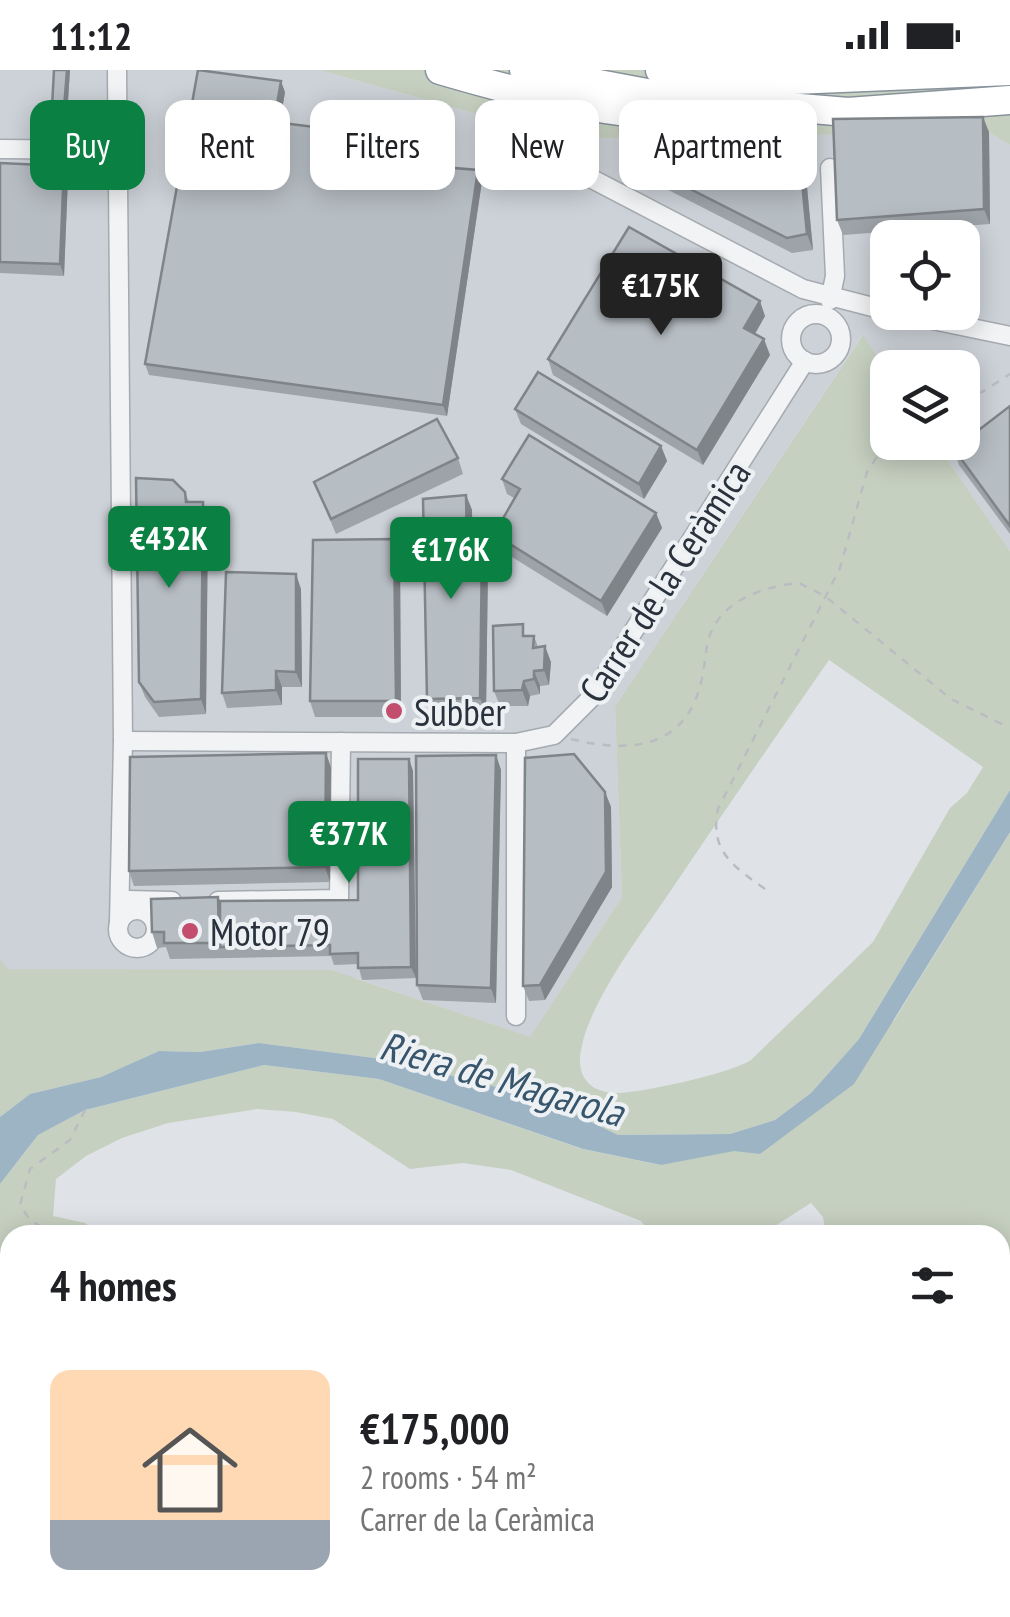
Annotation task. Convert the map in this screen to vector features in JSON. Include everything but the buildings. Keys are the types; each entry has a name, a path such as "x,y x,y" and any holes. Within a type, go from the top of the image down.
{"highway":[{"path":"440,70 533,97 667,117 848,112 1010,100"},
{"path":"524,70 668,97 848,112"},
{"path":"660,70 824,80 1010,71"}],"street":[{"path":"117,70 117,100"},
{"path":"0,149 30,149"},
{"path":"830,168 835,276 831,309 841,340 835,355 821,363 806,361 794,350 792,334 807,316 820,314 831,309 854,304 870,307"},
{"path":"599,183 802,289 831,309"},
{"path":"118,190 128,901 119,922 119,934 126,945 144,947 154,938 156,926 150,915 128,901"},
{"path":"802,289 807,316"},
{"path":"980,330 1010,336"},
{"name":"Carrer de la Ceràmica","path":"123,741 341,742 423,733 516,743 554,735 591,698 806,361"},
{"path":"128,901 339,899 341,742"},
{"path":"516,743 516,1016"}],"path":[{"path":"980,392 1010,374"},
{"path":"765,889 730,864 717,844 714,828 718,809 825,596 848,542 867,472 875,460"},
{"path":"554,735 600,746 658,742 683,726 700,688 709,635 732,605 774,586 799,582 825,596 951,699 1008,727"},
{"path":"38,1225 20,1205 30,1169 70,1140 85,1110"}],"shaded area":[{"path":"0,70 319,70 427,100 310,100 310,190 455,190 455,108 475,113 475,190 599,190 599,138 619,138 619,190 817,190 817,135 989,132 1010,145 1010,551 948,460 980,460 980,350 872,350 862,336 615,706 622,897 530,1038 356,978 7,969 0,959"}],"green space":[{"path":"319,70 1010,70 1010,145 989,132 817,135 817,100 619,100 619,138 599,138 599,100 475,100 475,114 455,108 455,100 426,100"},
{"path":"863,335 873,350 870,460 948,460 1010,551 1010,790 859,1039 811,1093 775,1120 730,1134 618,1135 543,1099 390,1060 259,1043 200,1052 159,1051 101,1077 30,1094 0,1117 0,959 8,969 331,970 530,1037 622,897 615,706","holes":["829,660 983,767 967,793 950,808 873,942 751,1060 707,1076 633,1092 604,1092 586,1081 580,1059 583,1041 612,979"]},
{"path":"1010,832 1010,1225 824,1225 823,1217 811,1203 777,1225 644,1225 511,1170 463,1163 410,1169 333,1119 257,1109 168,1123 122,1138 86,1156 56,1179 53,1216 88,1225 0,1225 0,1184 38,1135 85,1110 264,1065 379,1079 582,1149 660,1165 734,1150 760,1154 895,1019"}],"water":[{"path":"1010,790 1010,832 854,1084 760,1154 734,1151 661,1165 583,1149 379,1079 264,1065 85,1110 38,1135 0,1184 0,1117 30,1094 101,1077 159,1051 200,1052 259,1043 390,1060 543,1099 618,1135 730,1134 775,1120 811,1093 859,1039"}],"place":[{"name":"Subber","path":"394,711"},
{"name":"Motor 79","path":"190,931"}],"water label":[{"name":"Riera de Magarola","path":"502,1078"}]}
